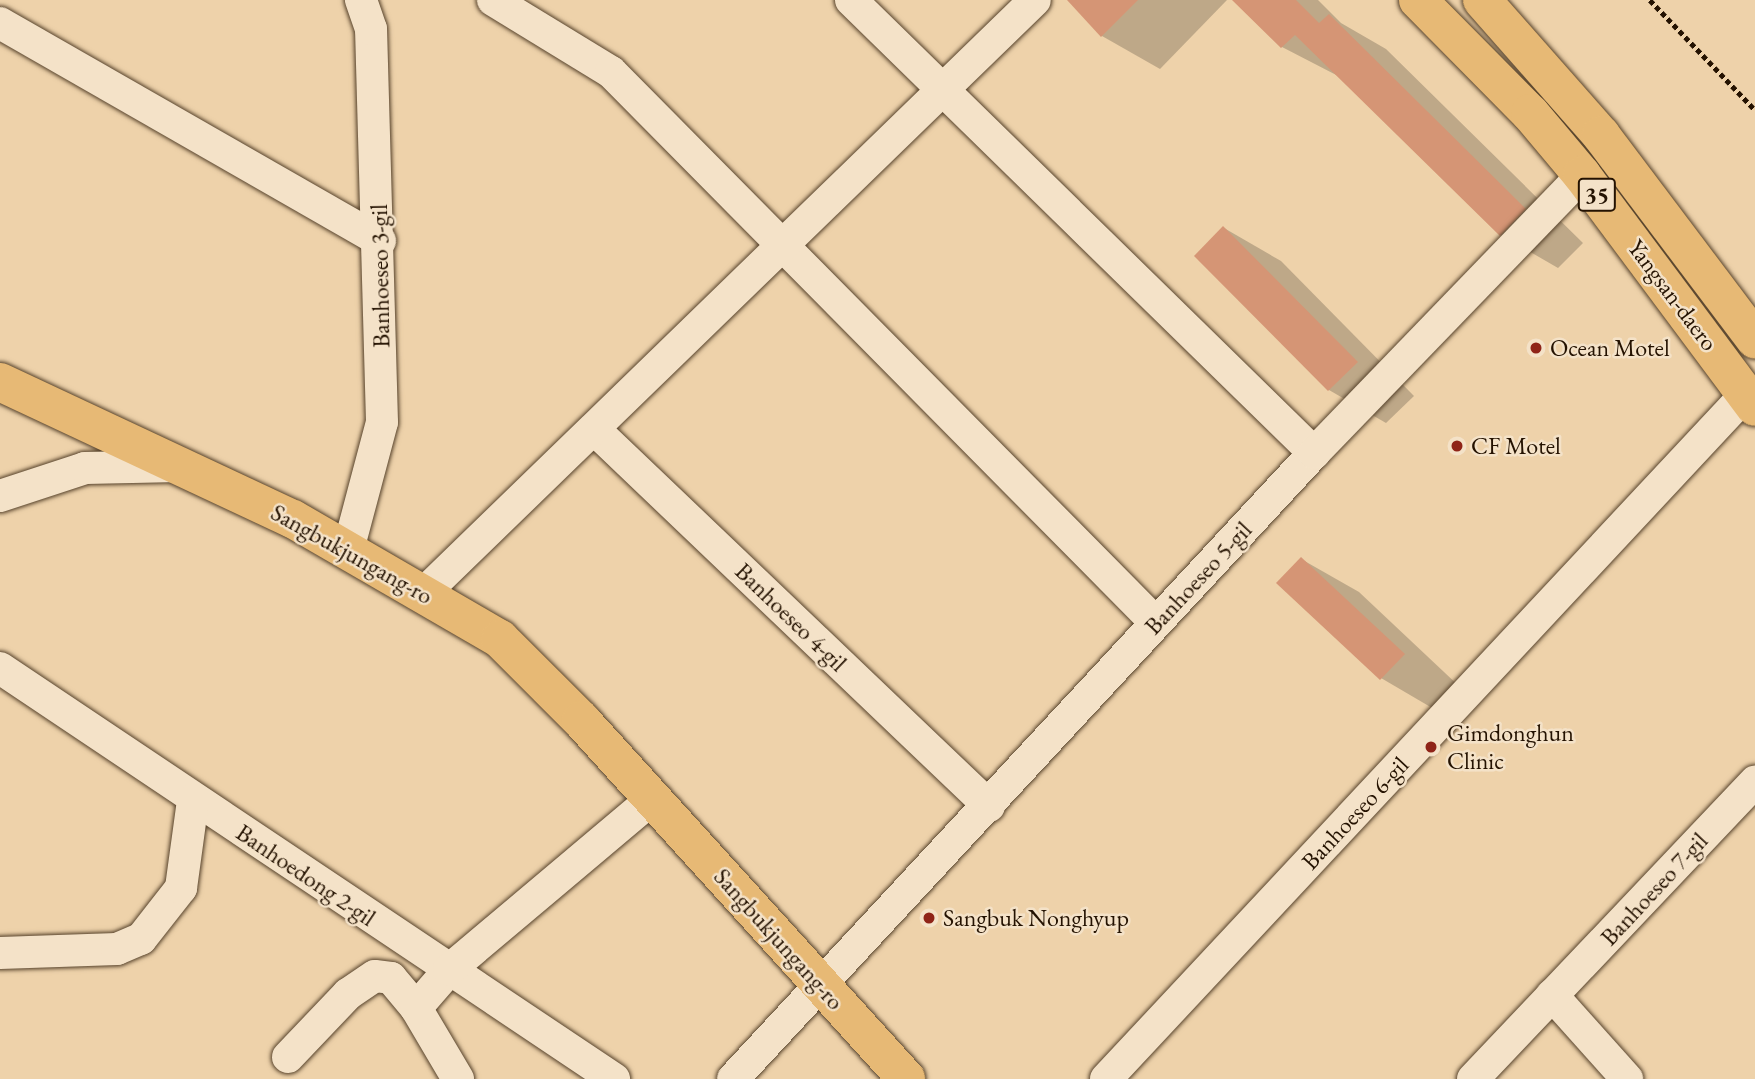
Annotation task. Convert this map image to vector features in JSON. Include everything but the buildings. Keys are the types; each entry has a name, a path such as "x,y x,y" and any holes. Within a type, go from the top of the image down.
{"main road":[{"name":"Yangsan-daero","path":"1418,0 1530,113 1581,175 1751,400"},
{"name":"Yangsan-daero","path":"1482,0 1601,135 1755,339"},
{"name":"Sangbukjungang-ro","path":"0,382 179,466 348,550 500,639 652,799 906,1079"}],"street":[{"name":"Banhoeseo 3-gil","path":"348,550 382,422 368,234 371,29 361,0"},
{"path":"493,0 611,72 1156,624"},
{"path":"851,0 1314,453"},
{"path":"424,593 941,88 1035,0"},
{"path":"0,23 368,234"},
{"name":"Banhoeseo 5-gil","path":"733,1079 822,988 1314,453 1581,175"},
{"name":"Banhoeseo 6-gil","path":"1106,1079 1751,400"},
{"name":"Banhoeseo 4-gil","path":"594,429 989,806"},
{"path":"0,496 85,468 179,466"},
{"name":"Banhoedong 2-gil","path":"0,668 193,800 614,1079"},
{"name":"Banhoeseo 7-gil","path":"1473,1079 1755,782"},
{"path":"416,1008 449,970 652,799"},
{"path":"0,953 117,949 141,939 181,888 193,800"},
{"path":"288,1056 348,994 375,976 391,978 416,1008 458,1079"},
{"path":"1552,995 1628,1079"}],"path":[{"path":"1650,0 1755,110"}],"place":[{"name":"Ocean Motel","path":"1536,348"},
{"name":"CF Motel","path":"1457,446"},
{"name":"Gimdonghun Clinic","path":"1431,747"},
{"name":"Sangbuk Nonghyup","path":"929,918"}]}
